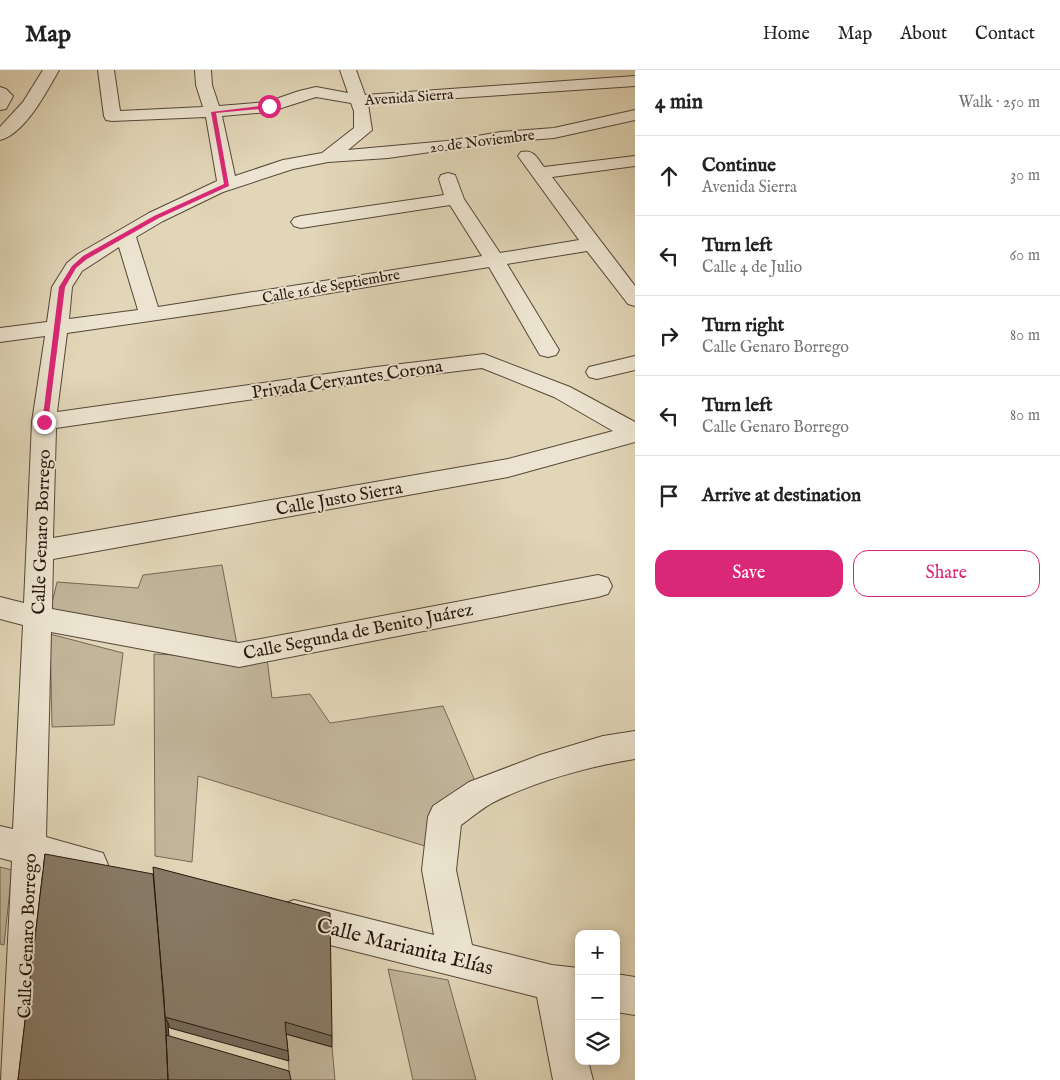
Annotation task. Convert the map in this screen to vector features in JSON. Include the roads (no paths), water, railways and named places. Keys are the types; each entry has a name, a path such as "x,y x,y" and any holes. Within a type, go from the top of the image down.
{"street":[{"path":"0,135 13,126 40,91 51,70"},
{"name":"Avenida Sierra","path":"106,70 112,116 213,112 269,106 316,92 359,100 526,83 635,81"},
{"path":"203,70 204,85 213,112 227,184"},
{"path":"328,157 363,130 359,100 348,70"},
{"path":"604,70 635,102"},
{"path":"0,92 5,96 0,105"},
{"name":"20 de Noviembre","path":"328,157 388,153 501,137 554,133 635,115"},
{"path":"527,156 635,300"},
{"name":"Calle Genaro Borrego","path":"21,1080 15,846 38,618 44,422 62,287 74,267 85,258 156,217 227,184 289,164 328,157"},
{"path":"541,173 635,161"},
{"path":"448,179 455,199 548,350"},
{"path":"301,222 455,199"},
{"path":"125,235 150,314"},
{"name":"Calle 16 de Septiembre","path":"0,335 226,304 592,244"},
{"name":"Privada Cervantes Corona","path":"44,422 367,375 484,361 562,392 635,433"},
{"path":"597,372 635,363"},
{"name":"Calle Justo Sierra","path":"40,551 508,468 635,433"},
{"name":"Calle Segunda de Benito Juárez","path":"0,608 38,618 239,656 598,586"},
{"path":"457,959 439,870 445,817 480,793 540,769 604,750 635,745"},
{"path":"15,846 121,873"},
{"name":"Calle Marianita Elías","path":"263,910 565,985"},
{"path":"565,985 573,1080"},
{"path":"620,994 635,996"}]}
